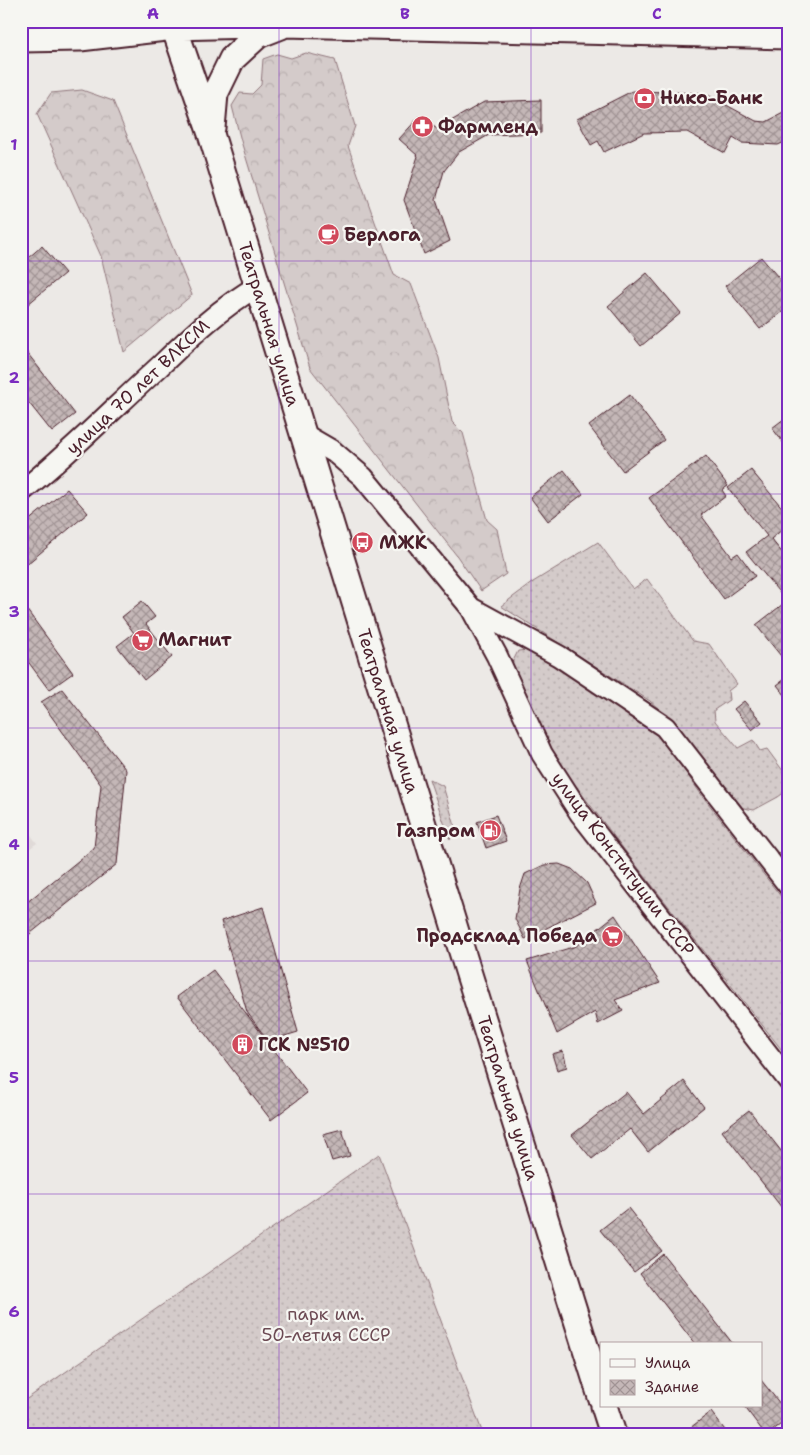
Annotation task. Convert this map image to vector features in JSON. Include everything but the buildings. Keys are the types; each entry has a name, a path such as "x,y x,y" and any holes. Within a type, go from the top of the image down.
{"main road":[{"path":"21,39 80,38 173,24 285,24 789,36"},
{"name":"Театральная улица","path":"173,24 211,134 600,1394"},
{"path":"211,134 215,94 232,59 258,35 285,24"},
{"path":"605,1408 613,1434"}],"street":[{"name":"улица 70 лет ВЛКСМ","path":"21,492 51,468 189,338 233,300 258,286"},
{"name":"улица Конституции СССР","path":"303,434 334,452 363,477 471,608 497,656 542,754 565,791 585,820 789,1081"},
{"path":"471,608 559,656 664,727 789,886"}],"shaded area":[{"path":"21,822 37,843 21,855"}],"green space":[{"path":"306,53 335,60 355,126 348,146 394,275 411,284 439,358 452,422 463,433 487,520 497,529 506,574 481,591 457,556 310,368 232,106 240,93 252,94 261,85 263,59 277,54 291,58"},
{"path":"82,90 113,101 192,295 124,352 101,256 37,114 51,93"},
{"path":"598,542 633,589 647,579 693,641 709,644 737,684 728,691 729,700 714,710 715,721 738,748 753,740 760,751 767,749 789,779 789,789 754,810 739,807 668,717 650,701 501,606 533,582"},
{"path":"528,650 631,712 664,742 701,794 789,907 789,1059 556,760 535,718 512,663 518,651"},
{"path":"429,779 443,786 455,826 450,840"},
{"name":"парк им. 50-летия СССР","path":"379,1154 483,1434 21,1434 21,1403"}],"place":[{"name":"Нико-Банк","path":"644,98"},
{"name":"Фармленд","path":"422,127"},
{"name":"Берлога","path":"328,235"},
{"name":"МЖК","path":"363,543"},
{"name":"Магнит","path":"142,640"},
{"name":"Газпром","path":"491,831"},
{"name":"Продсклад Победа","path":"613,936"},
{"name":"ГСК №510","path":"242,1045"}]}
